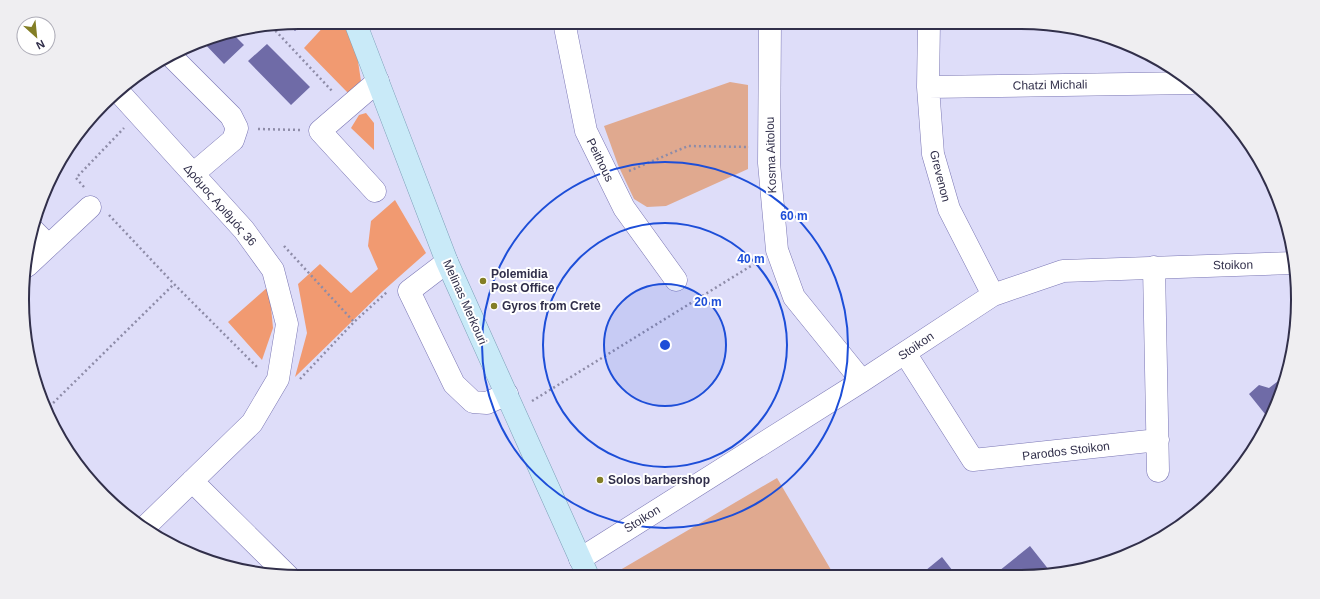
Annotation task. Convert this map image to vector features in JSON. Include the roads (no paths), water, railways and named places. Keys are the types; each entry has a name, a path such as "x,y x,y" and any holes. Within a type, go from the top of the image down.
{"main road":[{"name":"Melinas Merkouri","path":"358,29 447,262 584,567"}],"street":[{"name":"Peithous","path":"565,29 586,130 624,208 676,280"},
{"name":"Kosma Aitolou","path":"770,29 769,147 777,250 794,297 862,381"},
{"name":"Grevenon","path":"928,29 928,87 933,154 949,209 993,295"},
{"path":"175,60 231,116 237,128 233,140 193,174"},
{"name":"Chatzi Michali","path":"928,87 1175,78"},
{"path":"375,191 320,131 378,81"},
{"name":"Δρόμος Αριθμός 36","path":"122,95 244,230 273,270 287,324 278,379 252,423 148,524"},
{"path":"31,262 92,204"},
{"path":"37,234 48,245"},
{"path":"447,262 410,291 454,384 473,402 511,403"},
{"name":"Stoikon","path":"584,567 993,295 1063,271 1289,263"},
{"path":"1154,267 1158,471"},
{"name":"Parodos Stoikon","path":"905,353 973,460 1158,440"},
{"path":"192,481 281,569"}],"place":[{"name":"Polemidia Post Office","path":"483,281"},
{"name":"Gyros from Crete","path":"494,306"},
{"name":"Solos barbershop","path":"600,480"}]}
